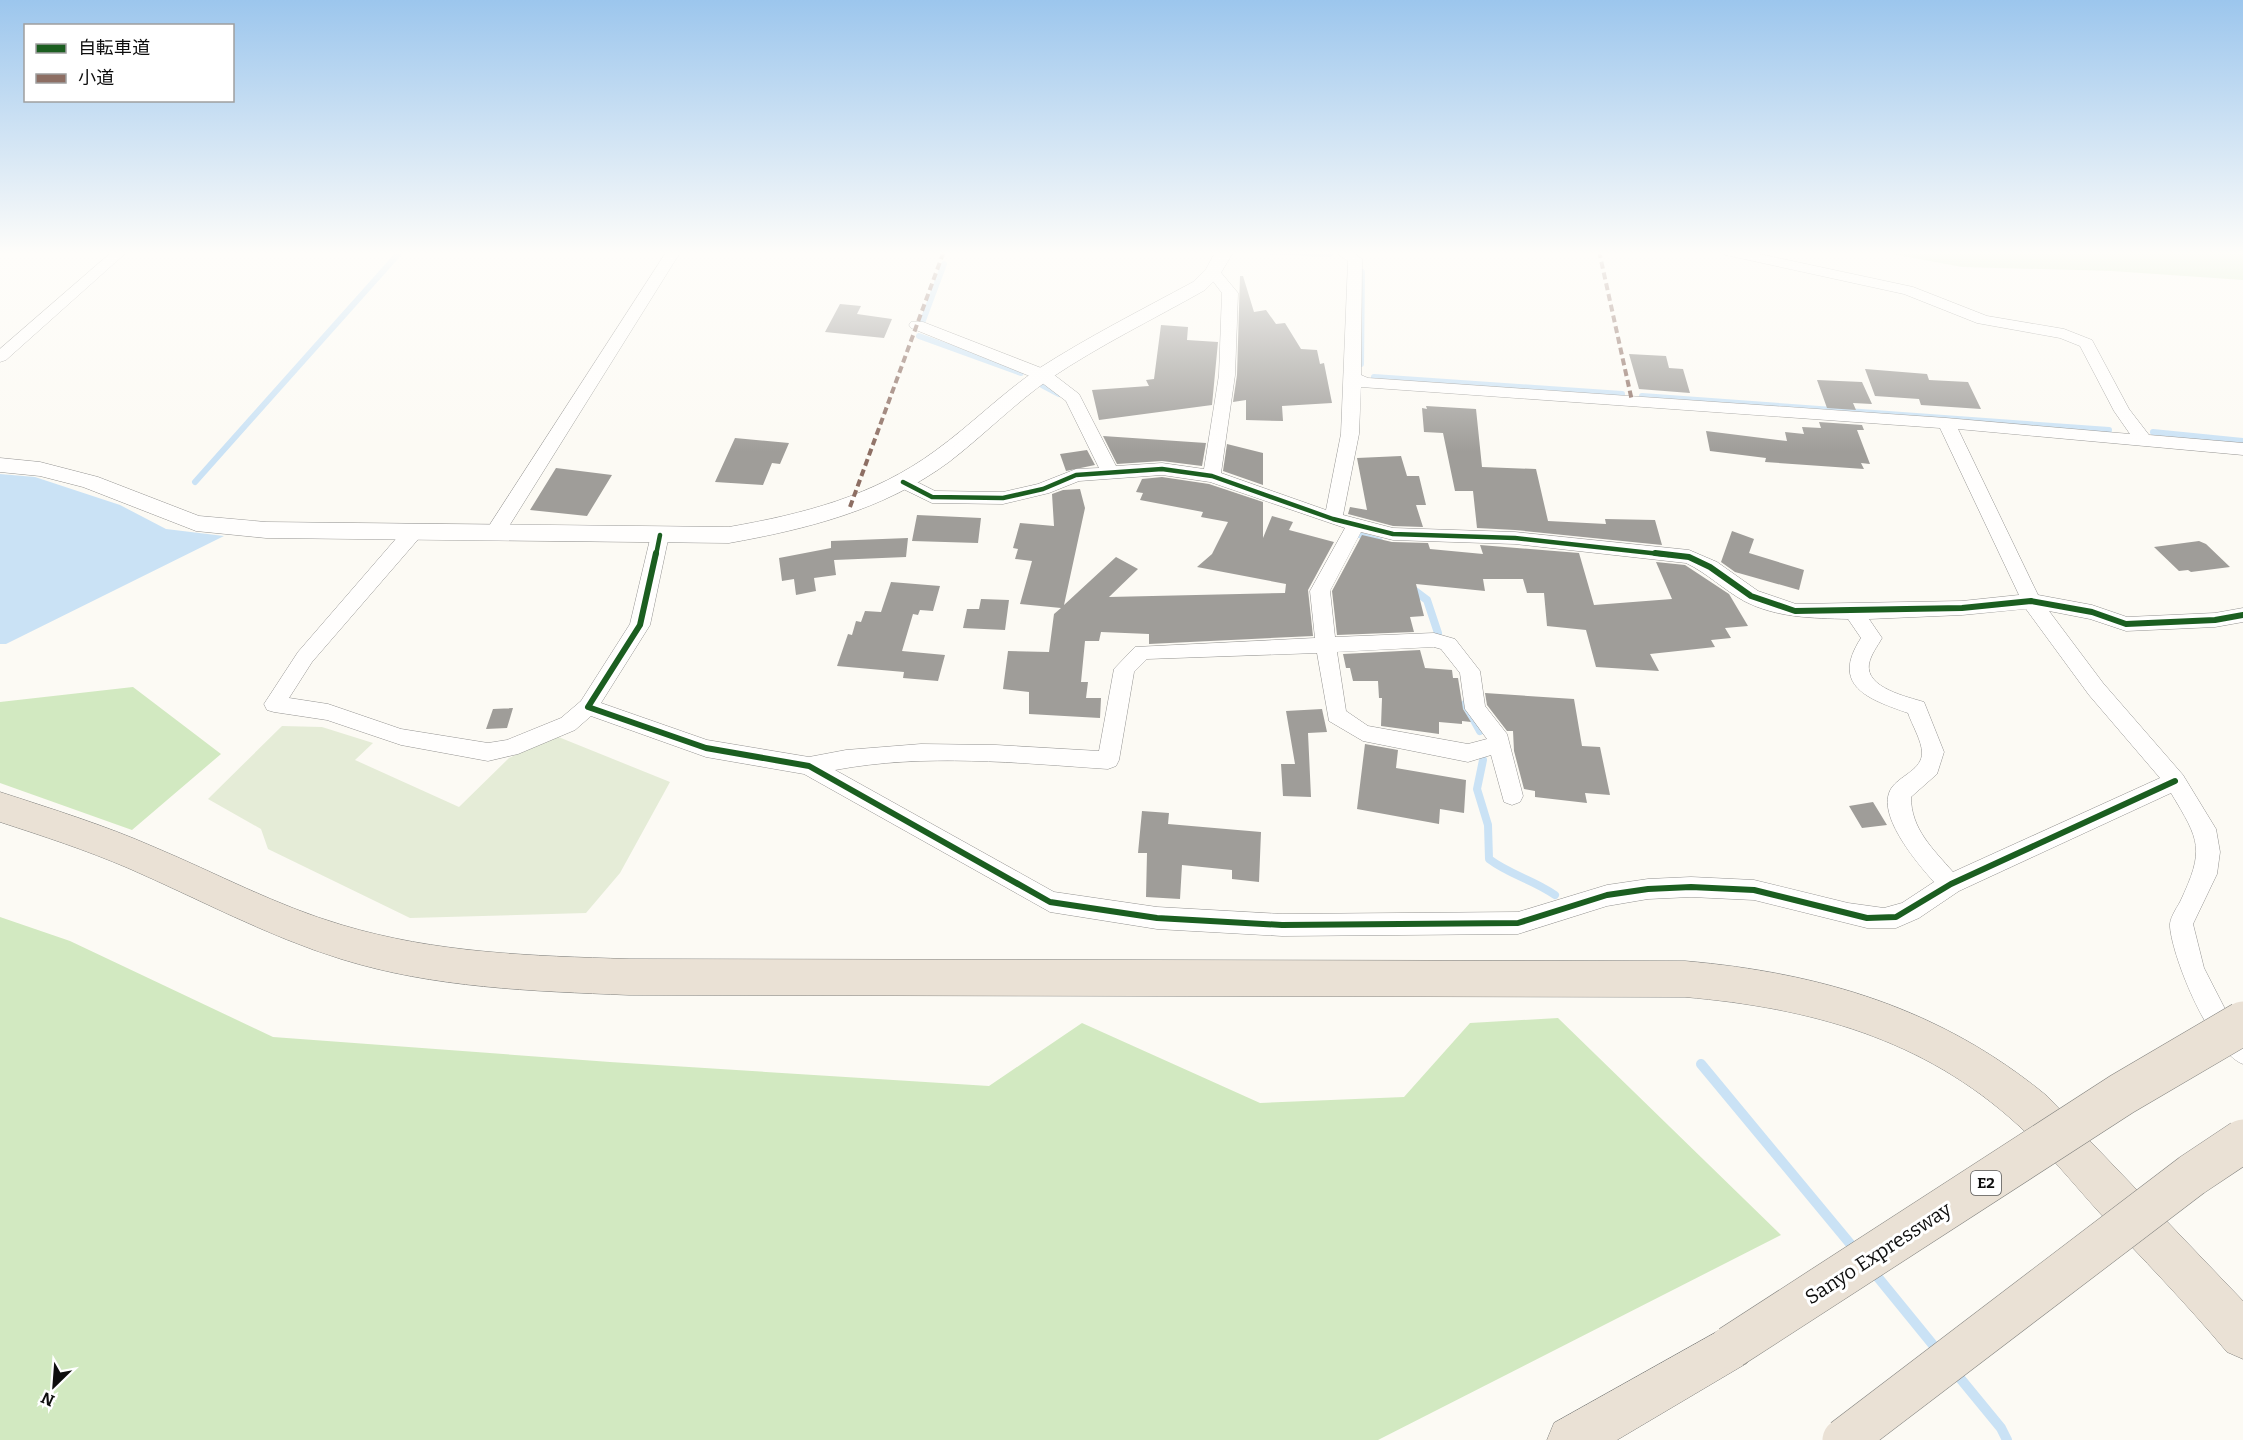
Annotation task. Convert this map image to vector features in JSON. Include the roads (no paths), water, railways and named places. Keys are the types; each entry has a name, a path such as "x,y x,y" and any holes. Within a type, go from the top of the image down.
{"highway":[{"path":"0,807 111,845 272,918 343,943 422,960 521,974 640,977 1685,980 1789,992 1842,1006 1891,1024 1940,1047 1989,1077 2040,1118 2200,1286 2243,1336"},
{"name":"Sanyo Expressway","path":"1571,1440 1731,1347 2122,1094 2243,1023"},
{"path":"1844,1440 2192,1175 2243,1141"}],"street":[{"path":"0,357 44,318"},
{"path":"494,534 631,318"},
{"path":"0,465 40,470 90,482 196,523 266,530 729,536 801,523 850,507 903,482 939,458 1043,375 1141,318"},
{"path":"1212,476 1227,375 1229,318"},
{"path":"1333,519 1350,434 1354,318"},
{"path":"1978,318 2064,334 2086,343 2122,411 2143,439"},
{"path":"917,325 1043,375 1073,398 1110,471"},
{"path":"1353,378 1366,383 1946,423 2243,449"},
{"path":"1946,423 2031,601 2096,689 2175,782 2205,829 2209,852 2205,874 2181,924 2192,970 2216,1015 2243,1052"},
{"path":"903,482 932,498 1003,498 1043,489 1076,475 1110,471 1162,469 1212,476 1333,519 1393,534 1515,538 1689,557 1710,567 1751,596 1795,611 1854,612 1962,608 2031,601 2092,612 2126,624 2215,620 2243,615"},
{"path":"1356,525 1320,591 1336,715 1364,733 1468,753 1499,744"},
{"path":"414,531 305,657 274,704 328,711 401,737 488,752 510,748 568,724 588,707 640,624 660,535"},
{"path":"1854,612 1872,638 1859,654 1858,674 1867,687 1917,708 1933,752 1929,768 1900,793 1898,807 1908,835 1950,885"},
{"path":"810,766 847,758 939,750 1108,760 1124,669 1142,652 1434,640 1448,644 1470,671 1475,709 1496,734 1512,796"},
{"path":"588,707 706,748 810,766 1050,902 1157,918 1282,925 1518,923 1545,919 1588,901 1625,893 1685,887 1755,891 1808,901 1862,917 1895,918 1950,885 2175,782"}],"water":[{"path":"0,474 35,477 120,505 166,529 224,536 6,644 0,644"}],"waterway":[{"path":"195,482 341,318"},
{"path":"922,323 924,318"},
{"path":"1361,318 1361,364"},
{"path":"919,336 1021,373"},
{"path":"1374,377 1622,394"},
{"path":"1042,385 1059,394"},
{"path":"1642,396 2109,430"},
{"path":"2153,432 2243,441"},
{"path":"1356,534 1380,541"},
{"path":"1411,588 1427,600 1438,633"},
{"path":"1465,704 1480,731"},
{"path":"1483,760 1477,789 1488,825 1489,859 1555,895"},
{"path":"1701,1064 1857,1252"},
{"path":"1872,1270 1938,1351"},
{"path":"1955,1372 2001,1428 2007,1440"}]}
